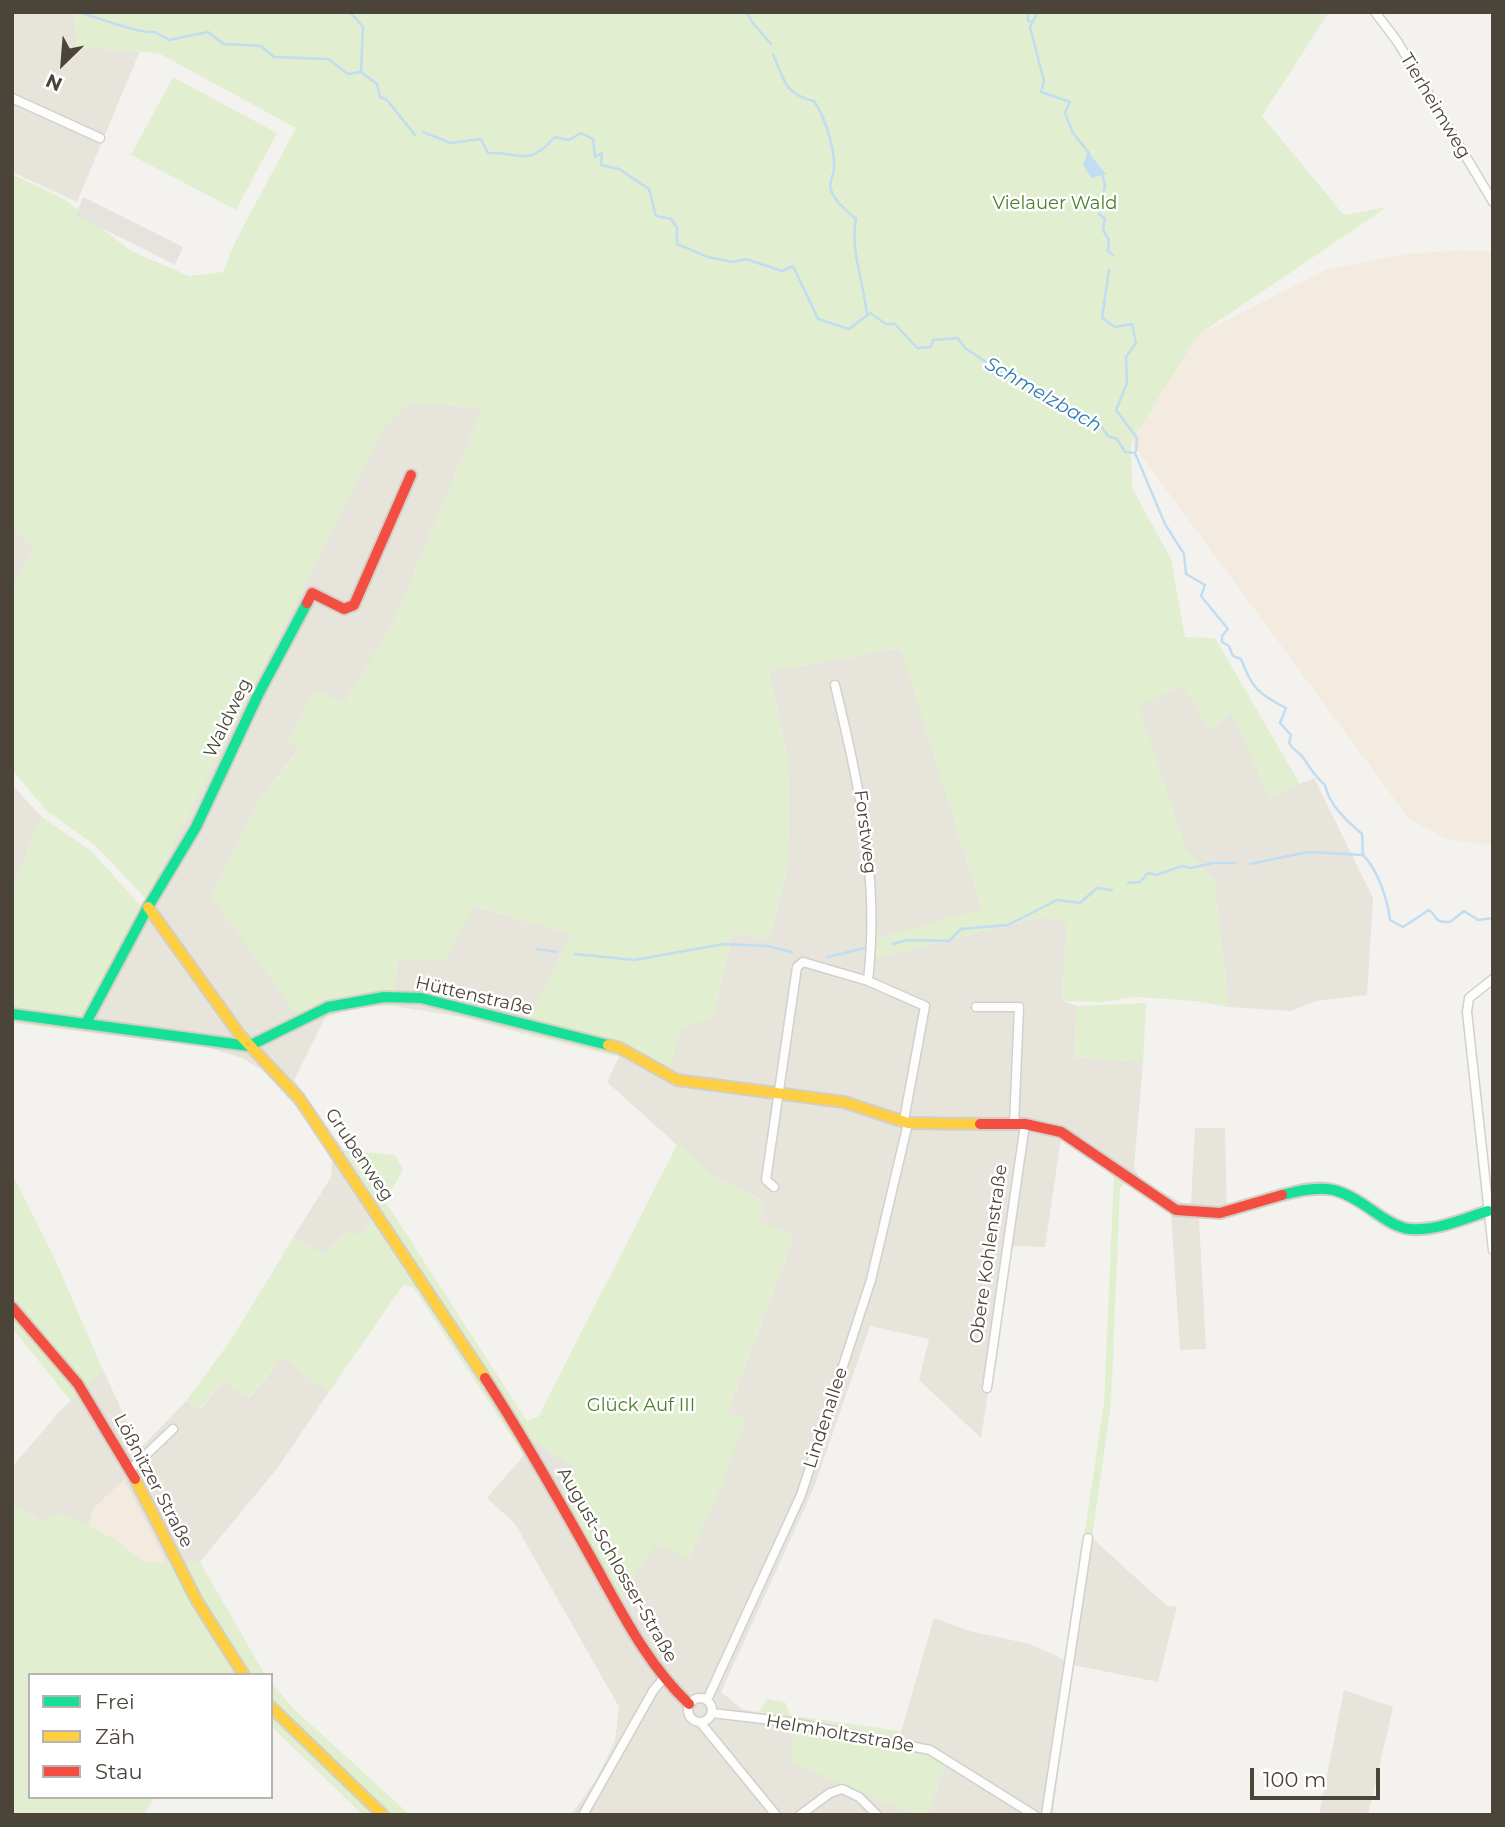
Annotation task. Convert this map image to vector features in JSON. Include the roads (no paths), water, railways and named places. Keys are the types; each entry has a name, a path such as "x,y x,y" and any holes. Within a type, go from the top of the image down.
{"street":[{"name":"Tierheimweg","path":"1375,12 1397,41 1493,202"},
{"path":"12,99 100,138"},
{"name":"Waldweg","path":"86,1023 148,907 196,827 258,695 312,593 344,609 354,604 411,475"},
{"name":"Forstweg","path":"835,685 863,802 870,862 873,937 868,981"},
{"name":"Grubenweg","path":"148,907 249,1046 299,1098 523,1437"},
{"path":"774,1187 766,1180 797,967 803,962 868,981 925,1006 906,1121"},
{"path":"1493,979 1469,998 1468,1037 1493,1250"},
{"name":"Hüttenstraße","path":"249,1046 340,1004 384,997 421,998 620,1048 677,1080 778,1095"},
{"name":"Obere Kohlenstraße","path":"976,1007 1019,1007 1019,1124 987,1388"},
{"path":"12,1014 249,1046"},
{"path":"778,1095 844,1102 906,1121 1019,1124 1061,1132 1176,1210 1220,1213 1297,1191 1324,1188 1347,1192 1388,1221 1407,1229 1432,1229 1488,1211"},
{"name":"Lindenallee","path":"707,1700 801,1495 871,1280 906,1121"},
{"name":"Lößnitzer Straße","path":"12,1307 88,1401 130,1470 184,1580 243,1673"},
{"path":"130,1470 173,1429"},
{"name":"August-Schlosser-Straße","path":"523,1437 600,1577 663,1679 689,1704"},
{"path":"1046,1815 1088,1538"},
{"path":"585,1814 653,1692 663,1679"},
{"path":"700,1722 708,1720 712,1713 707,1700 699,1698 689,1704 690,1716 700,1722 776,1815"},
{"path":"273,1709 383,1815"},
{"name":"Helmholtzstraße","path":"712,1713 789,1723 930,1750 1034,1815"},
{"path":"800,1815 830,1793 842,1789 859,1797 877,1815"}],"water":[{"path":"1088,152 1106,174 1091,178 1083,164"}],"waterway":[{"name":"Schmelzbach","path":"78,12 129,28 155,32 169,40 208,32 224,44 261,46 274,57 328,59 348,74 361,72 377,84 380,97 387,100 415,135"},
{"path":"350,12 363,27 361,72"},
{"path":"747,12 771,44"},
{"path":"1028,12 1028,20 1032,23"},
{"path":"1038,12 1030,27 1044,81 1041,92 1070,102 1065,113 1073,133 1089,153"},
{"path":"773,55 786,84 796,94 814,101 825,124 834,161 831,190 838,202 856,219 856,255 867,315"},
{"name":"Schmelzbach","path":"423,132 451,143 481,139 488,153 524,156 537,152 555,137 569,140 581,133 593,139 595,157 602,153 601,165 619,169 649,189 656,216 671,219 677,228 677,244 708,257 733,262 746,259 782,271 793,266 818,319 849,329 870,313 886,324 895,324 917,348 931,347 933,340 958,338 965,348 1004,374 1030,383 1062,409 1101,426 1108,436 1117,439 1125,452 1135,453 1165,524 1184,554 1186,574 1205,585 1201,596 1228,629 1222,636 1222,642 1229,646 1233,656 1241,659 1257,689 1286,708 1280,723 1291,735 1289,743 1325,785 1339,812 1362,834 1363,855 1381,886 1390,920 1403,927 1429,910 1438,920 1444,922 1450,922 1464,911 1478,920 1493,918"},
{"path":"1102,173 1105,186 1099,214 1105,219 1103,230 1109,240 1108,251 1113,255"},
{"path":"1109,270 1102,318 1115,327 1132,324 1136,343 1126,357 1127,383 1116,410 1137,438 1136,451"},
{"path":"1250,864 1308,852 1363,855"},
{"path":"1128,883 1140,882 1148,873 1156,875 1182,866 1190,868 1214,863 1235,863"},
{"path":"893,944 907,940 949,941 961,929 1008,925 1057,900 1080,903 1097,888 1112,890"},
{"path":"575,954 634,960 724,944 767,946 792,952"},
{"path":"828,957 865,948"},
{"path":"537,949 556,952"}],"park label":[{"name":"Vielauer Wald","path":"1055,204"},
{"name":"Glück Auf III","path":"641,1406"}]}
